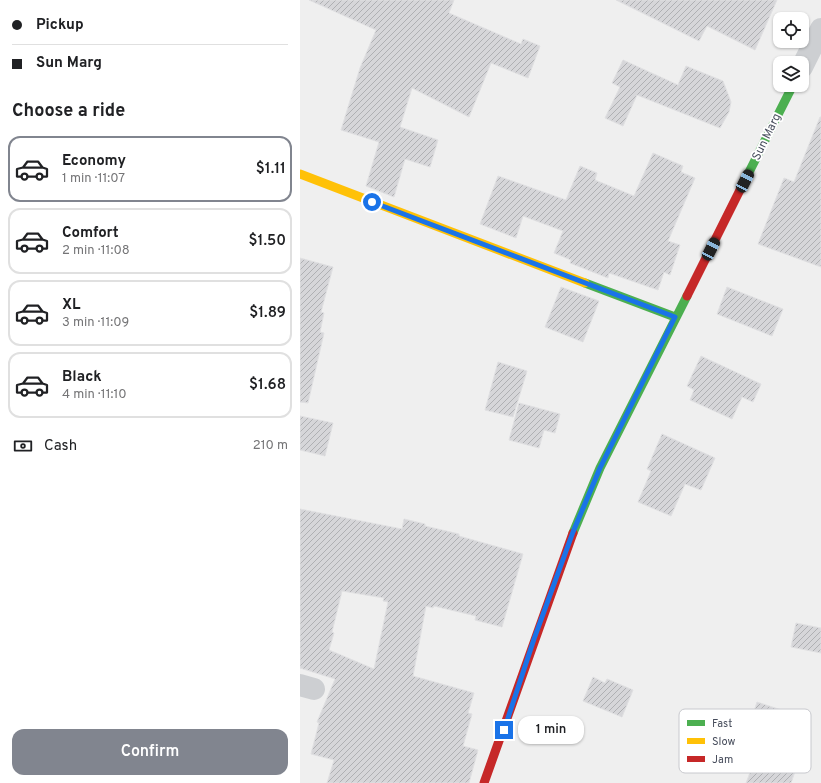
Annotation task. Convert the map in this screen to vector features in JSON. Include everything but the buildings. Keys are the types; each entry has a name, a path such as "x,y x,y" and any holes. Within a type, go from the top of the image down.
{"street":[{"path":"808,56 821,29"},
{"name":"Sun Marg","path":"484,783 510,716 534,639 568,545 600,468 789,92"},
{"path":"300,174 675,317"}],"traffic: fast":[{"path":"744,182 789,92"},
{"path":"585,283 675,317"},
{"path":"573,533 600,468 687,296"}],"traffic: slow":[{"path":"300,174 585,283"}],"traffic: jam":[{"path":"687,296 744,182"},
{"path":"484,783 573,533"}],"route":[{"path":"372,202 675,317 600,468 573,532 534,639 510,716 504,730"}]}
